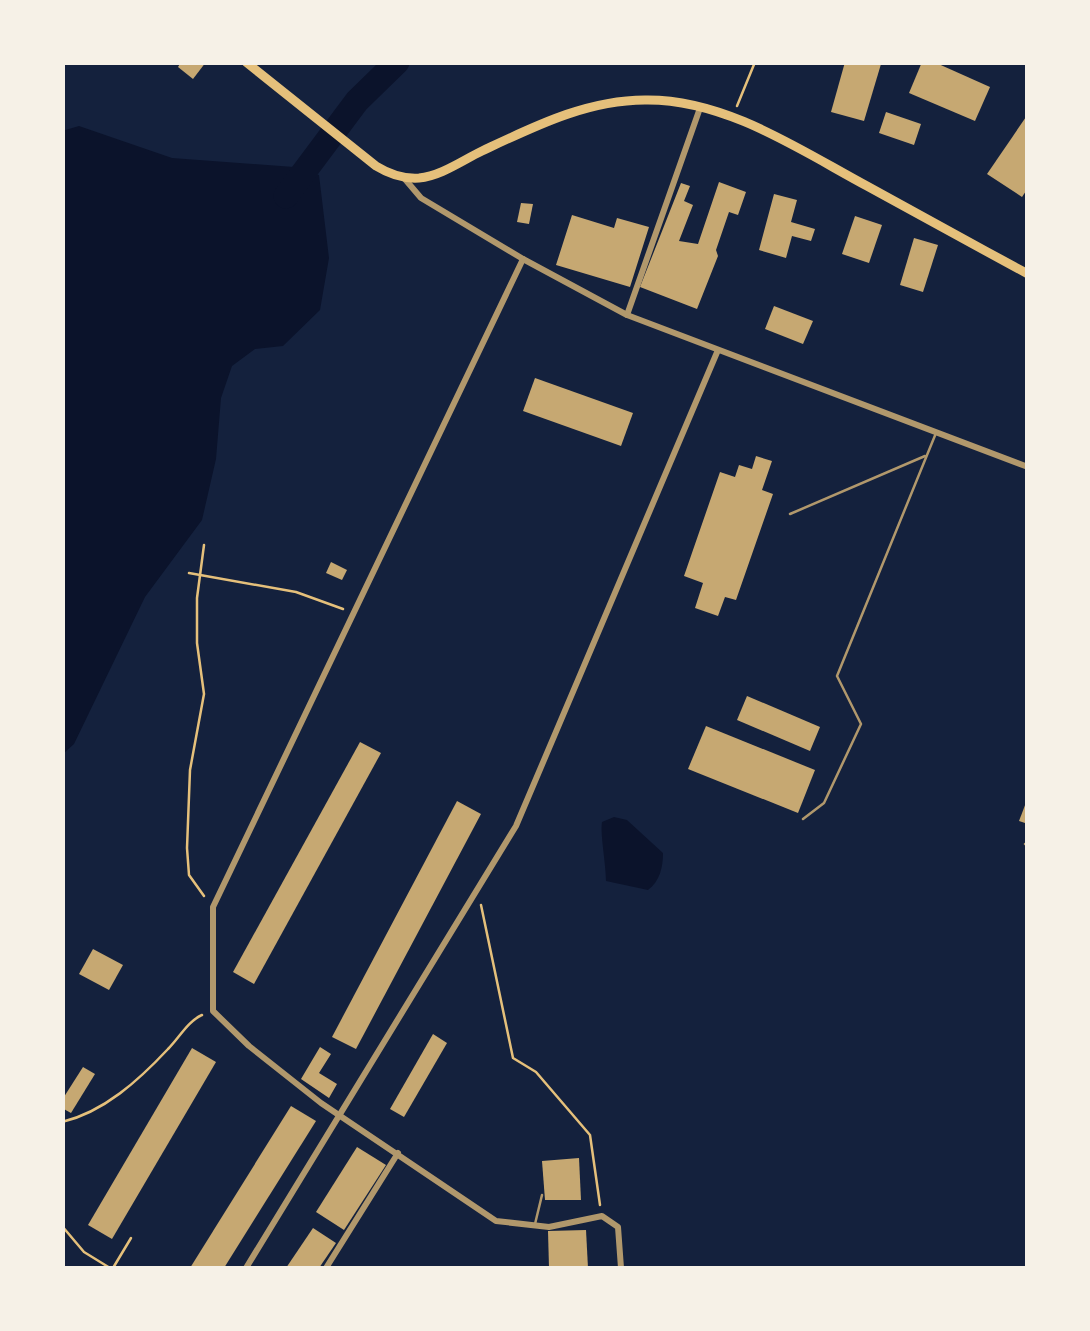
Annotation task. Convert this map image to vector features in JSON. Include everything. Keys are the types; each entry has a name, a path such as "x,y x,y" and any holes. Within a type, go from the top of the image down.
{"main road":[{"path":"246,62 360,155 388,173 404,177 428,176 549,120 587,108 655,100 700,108 733,117 786,142 1028,274"}],"street":[{"path":"627,315 700,108"},
{"path":"404,177 421,198 627,315 1028,466"},
{"path":"523,259 212,907 213,1011 249,1046 321,1103 496,1221 550,1227 602,1216 618,1227 622,1268"},
{"path":"246,1268 516,826 718,350"},
{"path":"326,1268 398,1154"}],"lane":[{"path":"803,819 824,803 860,724 837,676 936,432"},
{"path":"790,514 926,456"},
{"path":"535,1226 542,1195"}],"path":[{"path":"733,117 755,62"},
{"path":"204,545 196,598 204,694 190,770 186,848 189,875 212,907"},
{"path":"190,573 296,592 353,614"},
{"path":"478,888 513,1058 536,1072 590,1136 602,1216"},
{"path":"62,1122 86,1116 109,1101 166,1052 195,1018 213,1011"},
{"path":"62,1226 84,1252 111,1268 131,1238"}],"water":[{"path":"79,126 172,158 294,167 319,175 329,258 320,310 283,346 255,349 232,366 221,398 216,459 202,520 145,597 74,744 63,754 62,131"},
{"path":"614,817 627,820 663,853 660,873 648,890 606,881 602,822"}],"building":[{"path":"181,62 206,62 193,79 178,67"},
{"path":"845,62 881,64 864,121 831,112"},
{"path":"922,62 934,62 990,87 975,121 909,93"},
{"path":"886,112 921,124 914,145 879,133"},
{"path":"1028,114 1028,188 1022,197 987,174"},
{"path":"719,182 746,192 738,215 729,212 716,250 718,256 697,309 640,287 681,183 690,186 684,201 693,205 679,241 698,244"},
{"path":"774,194 797,200 791,222 815,229 811,241 792,236 786,258 759,250"},
{"path":"521,203 533,204 529,224 517,222"},
{"path":"572,215 614,228 617,218 649,227 630,287 556,265"},
{"path":"855,216 882,225 869,263 842,254"},
{"path":"914,238 938,245 923,292 900,285"},
{"path":"774,306 813,321 803,344 765,329"},
{"path":"535,378 633,413 621,446 523,411"},
{"path":"756,456 772,461 762,490 773,494 736,600 725,597 718,616 695,608 703,583 684,576 720,472 735,477 739,465 752,469"},
{"path":"331,562 347,570 342,580 326,573"},
{"path":"747,696 820,727 810,751 737,720"},
{"path":"706,726 815,770 798,813 688,769"},
{"path":"360,742 381,753 254,984 233,972"},
{"path":"1028,800 1028,824 1019,821"},
{"path":"457,801 481,814 356,1049 332,1037"},
{"path":"93,949 123,965 109,990 79,974"},
{"path":"433,1034 447,1043 404,1117 390,1109"},
{"path":"320,1047 331,1054 319,1073 337,1084 329,1098 301,1079"},
{"path":"192,1048 216,1062 112,1239 88,1225"},
{"path":"83,1067 95,1074 71,1113 62,1108 62,1100"},
{"path":"291,1106 316,1121 224,1268 190,1268"},
{"path":"357,1147 386,1165 344,1230 316,1212"},
{"path":"579,1158 581,1200 545,1200 542,1161"},
{"path":"313,1228 336,1243 319,1268 286,1268"},
{"path":"586,1230 588,1268 549,1268 548,1231"}],"waterway":[{"path":"286,196 357,101 397,62"}]}
